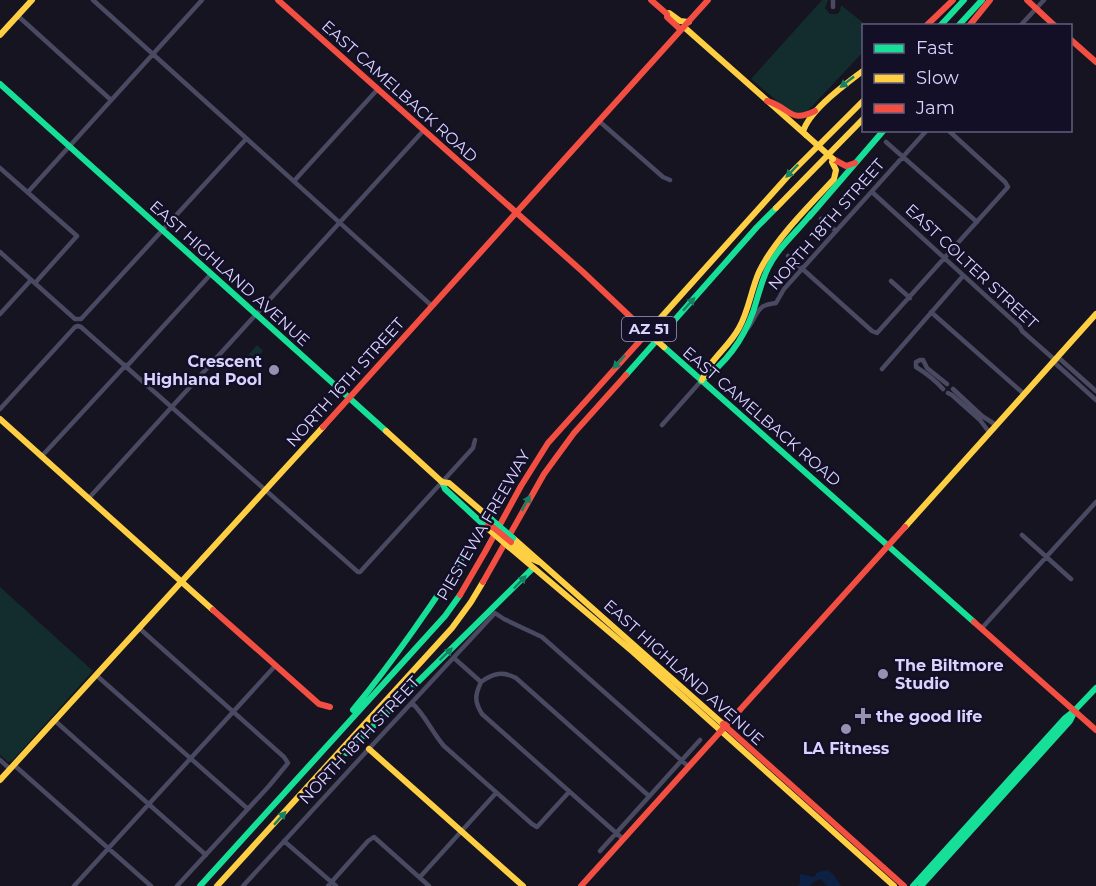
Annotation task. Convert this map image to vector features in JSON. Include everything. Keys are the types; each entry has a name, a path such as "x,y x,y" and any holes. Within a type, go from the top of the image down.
{"main road":[{"path":"0,35 32,0"},
{"name":"EAST CAMELBACK ROAD","path":"278,0 584,273 701,381 1096,730"},
{"path":"651,0 667,14 667,17 684,26"},
{"name":"NORTH 16TH STREET","path":"0,780 708,0"},
{"path":"928,24 953,0"},
{"path":"942,24 964,0"},
{"path":"960,24 982,0"},
{"path":"971,24 990,0"},
{"path":"1027,0 1053,24"},
{"path":"667,14 680,21 834,160 849,166 857,162"},
{"path":"1072,40 1096,62"},
{"path":"804,134 805,125 816,110 834,92 862,71"},
{"name":"EAST HIGHLAND AVENUE","path":"0,84 442,482 449,483 488,525 528,557 539,562 847,840 894,886"},
{"path":"768,101 775,102 798,117 807,116 816,110"},
{"name":"PIESTEWA FREEWAY","path":"200,886 450,610 471,580 512,501 548,443 788,176 862,102"},
{"name":"PIESTEWA FREEWAY","path":"217,886 452,628 488,574 544,474 574,433 757,227 862,120"},
{"path":"809,217 882,132"},
{"name":"NORTH 18TH STREET","path":"701,381 705,370 740,328 763,263 784,235 834,179 836,170 834,160"},
{"name":"NORTH 18TH STREET","path":"701,381 711,375 745,332 769,267 809,217 815,206 840,178 842,165"},
{"path":"581,886 1096,314"},
{"path":"0,419 275,666 319,704 330,707"},
{"path":"289,787 313,755 386,670 488,525"},
{"name":"EAST HIGHLAND AVENUE","path":"511,542 533,568 635,650"},
{"path":"299,797 329,771 539,562"},
{"path":"921,886 997,797 1045,744 1070,721 1075,710 1096,688"},
{"path":"369,750 523,886"},
{"path":"194,886 251,829"},
{"path":"224,886 261,839"},
{"name":"EAST HIGHLAND AVENUE","path":"847,840 904,886"},
{"path":"913,886 951,849"}],"street":[{"path":"93,0 432,306"},
{"path":"28,192 202,0"},
{"path":"833,0 833,7"},
{"path":"1022,24 1044,0"},
{"path":"18,16 111,100"},
{"path":"294,181 377,90"},
{"path":"599,121 663,177 670,180"},
{"path":"88,499 423,131"},
{"name":"NORTH 18TH STREET","path":"745,332 761,308 777,300 925,132"},
{"path":"788,255 877,333 1008,187 950,132"},
{"path":"0,252 78,320 246,139"},
{"path":"886,142 977,222"},
{"path":"0,168 77,236 0,314"},
{"name":"EAST COLTER STREET","path":"872,192 1096,400"},
{"path":"821,219 836,231"},
{"path":"42,457 211,274"},
{"path":"882,369 963,276"},
{"path":"891,281 910,298"},
{"path":"774,291 782,292"},
{"path":"931,312 1024,394"},
{"path":"0,409 75,327 84,328 357,572 360,572 442,482 472,448 476,440"},
{"path":"989,432 946,389 927,368 923,360 916,362 918,369 924,371 946,389 952,392 953,389 982,416 996,425"},
{"name":"EAST COLTER STREET","path":"1055,360 1060,360 1096,391"},
{"name":"NORTH 18TH STREET","path":"662,425 701,381"},
{"path":"982,628 1096,502"},
{"path":"1022,535 1071,579"},
{"name":"NORTH 18TH STREET","path":"243,886 495,614 542,637 682,760"},
{"path":"139,628 288,764 177,886"},
{"path":"454,658 481,682"},
{"path":"74,886 275,666"},
{"path":"623,839 482,714 477,705 476,696 481,682 496,674 516,678 649,796"},
{"path":"96,675 248,809"},
{"path":"412,704 420,711 444,746 537,827 569,792"},
{"path":"54,720 206,855"},
{"path":"600,851 700,740"},
{"path":"0,760 12,767 151,886"},
{"path":"682,760 689,767"},
{"path":"420,878 496,793"},
{"path":"284,841 332,885 374,837 429,886"}],"green space":[{"path":"822,0 828,0 825,8 830,14 837,14 841,5 865,24 862,24 862,53 804,115 790,112 751,79"},
{"path":"257,345 263,351 251,365 245,359"},
{"path":"0,587 93,671 12,761 8,762 0,755"}],"water":[{"path":"827,870 833,874 841,886 827,886 821,879 810,886 797,886 800,884 800,874 815,877 816,873"}],"traffic: fast":[{"path":"942,24 964,0"},
{"path":"960,24 982,0"},
{"path":"0,84 386,431"},
{"path":"809,217 882,132"},
{"path":"626,375 776,208"},
{"path":"701,381 718,367 738,342 749,322 763,279 772,260 811,214"},
{"path":"664,347 974,622"},
{"path":"442,482 445,489 487,528"},
{"path":"491,519 513,538"},
{"path":"353,710 420,622 481,529 484,525 488,525"},
{"path":"346,753 533,568"},
{"path":"200,886 445,616 460,595"},
{"path":"913,886 1065,718 1096,688"},
{"path":"921,886 1070,721 1075,711"}],"traffic: slow":[{"path":"0,35 32,0"},
{"path":"667,14 669,13 680,21 689,22"},
{"path":"684,27 806,135"},
{"path":"803,132 820,106 862,72"},
{"path":"656,323 788,176 862,102"},
{"path":"776,208 862,120"},
{"path":"806,135 833,159"},
{"path":"702,380 739,328 756,279 766,260 793,223 834,179 836,170 832,162"},
{"path":"905,527 1096,314"},
{"path":"639,325 664,347"},
{"path":"0,419 213,610"},
{"path":"0,780 323,427"},
{"path":"386,431 442,482 449,483 491,519"},
{"path":"487,528 509,547"},
{"path":"513,538 723,724"},
{"path":"511,542 528,557 539,562"},
{"path":"509,547 633,652 894,886"},
{"path":"217,886 452,628 483,582"},
{"path":"369,749 523,886"}],"traffic: jam":[{"path":"278,0 583,272 639,325"},
{"path":"651,0 681,30"},
{"path":"323,427 708,0"},
{"path":"928,24 953,0"},
{"path":"971,24 990,0"},
{"path":"1027,0 1053,24"},
{"path":"1072,41 1096,62"},
{"path":"767,101 794,115 806,115 815,111"},
{"path":"833,159 846,166 855,163"},
{"path":"460,595 521,486 548,443 656,323"},
{"path":"483,582 544,474 574,433 626,375"},
{"path":"488,525 511,542"},
{"path":"581,886 905,527"},
{"path":"213,610 319,704 330,707"},
{"path":"974,622 1096,730"},
{"path":"723,724 904,886"}],"place":[{"name":"Crescent Highland Pool","path":"274,370"},
{"name":"The Biltmore Studio","path":"883,674"},
{"name":"the good life","path":"863,716"},
{"name":"LA Fitness","path":"846,729"}]}
